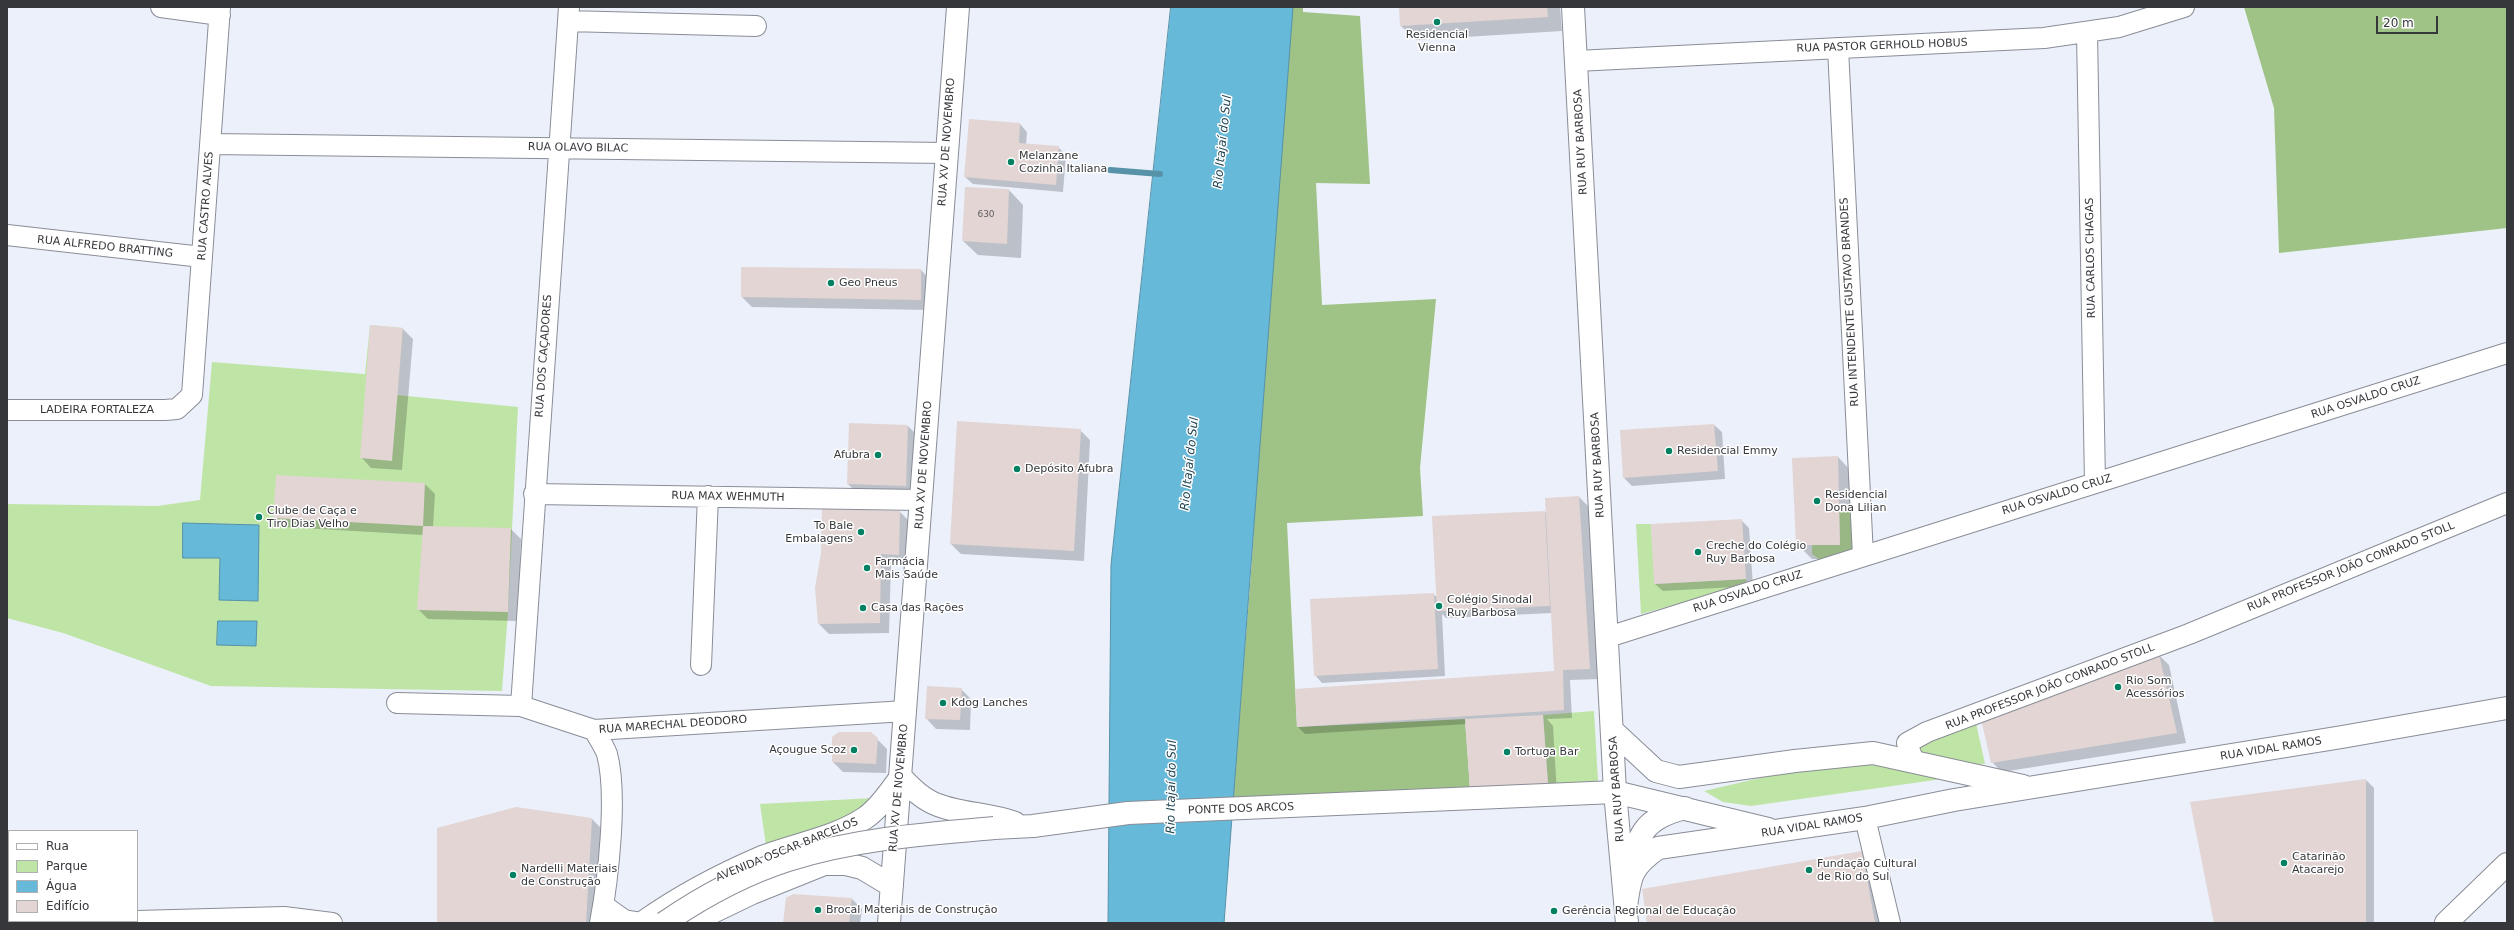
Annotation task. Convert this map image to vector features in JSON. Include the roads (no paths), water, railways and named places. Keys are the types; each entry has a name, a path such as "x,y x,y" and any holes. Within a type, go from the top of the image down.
{"main road":[{"name":"RUA XV DE NOVEMBRO","path":"889,923 958,7"},
{"name":"RUA RUY BARBOSA","path":"1573,7 1616,792 1627,915"},
{"name":"RUA VIDAL RAMOS","path":"1627,915 1630,878 1643,859 1658,848 1780,832 1865,818 1954,800 2034,788 2507,708"},
{"path":"1613,731 1656,771 1680,776 1795,761 1873,754 1914,762"},
{"name":"RUA VIDAL RAMOS","path":"1914,762 2034,788"},
{"path":"901,777 915,792 932,803 999,817 1028,826"},
{"name":"AVENIDA OSCAR BARCELOS","path":"642,923 677,899 733,870 847,828 866,817 878,806 901,777"},
{"path":"1616,792 1780,832"},
{"name":"PONTE DOS ARCOS","path":"664,923 692,904 725,886 786,860 883,838 1028,826 1128,814 1616,792"},
{"path":"1630,878 1634,851 1643,832 1652,821 1665,813 1685,808"},
{"path":"824,864 847,828"},
{"path":"690,923 787,878 824,864 846,864 862,868 892,886"},
{"path":"2446,923 2507,864"},
{"path":"733,870 787,878"}],"street":[{"path":"160,7 220,11"},
{"name":"RUA PASTOR GERHOLD HOBUS","path":"1576,61 1984,42 2087,33 2119,27 2184,7"},
{"name":"RUA CASTRO ALVES","path":"185,403 192,395 193,386 220,11"},
{"path":"568,14 756,26"},
{"name":"RUA DOS CAÇADORES","path":"521,706 534,494 568,14"},
{"name":"RUA CARLOS CHAGAS","path":"2087,33 2095,483"},
{"name":"RUA INTENDENTE GUSTAVO BRANDES","path":"1838,48 1863,556"},
{"name":"RUA OLAVO BILAC","path":"210,144 946,153"},
{"name":"RUA ALFREDO BRATTING","path":"7,235 202,258"},
{"name":"RUA OSVALDO CRUZ","path":"1608,637 2507,353"},
{"name":"LADEIRA FORTALEZA","path":"7,410 166,410 178,408 185,403"},
{"name":"RUA MAX WEHMUTH","path":"534,494 921,500"},
{"path":"701,665 708,496"},
{"name":"RUA PROFESSOR JOÃO CONRADO STOLL","path":"1914,762 1907,742 1927,732 2189,634 2507,503"},
{"name":"RUA MARECHAL DEODORO","path":"397,703 521,706 594,730 906,711"},
{"path":"594,730 607,754 611,797 602,914 642,923"},
{"path":"1865,818 1890,923"},
{"path":"138,921 284,917 332,923"},
{"path":"47,923 89,922"}],"water":[{"name":"Rio Itajaí do Sul","path":"1171,7 1293,7 1224,923 1108,923 1111,565"},
{"path":"183,523 259,525 258,601 219,600 220,558 183,558"},
{"path":"218,621 257,621 256,646 217,645"}],"waterway":[{"path":"1110,170 1160,174"}],"place":[{"name":"Residencial Vienna","path":"1437,22"},
{"name":"Melanzane Cozinha Italiana","path":"1011,162"},
{"name":"Geo Pneus","path":"831,283"},
{"name":"Residencial Emmy","path":"1669,451"},
{"name":"Afubra","path":"878,455"},
{"name":"Depósito Afubra","path":"1017,469"},
{"name":"Residencial Dona Lilian","path":"1817,501"},
{"name":"Clube de Caça e Tiro Dias Velho","path":"259,517"},
{"name":"To Bale Embalagens","path":"861,532"},
{"name":"Creche do Colégio Ruy Barbosa","path":"1698,552"},
{"name":"Farmácia Mais Saúde","path":"867,568"},
{"name":"Colégio Sinodal Ruy Barbosa","path":"1439,606"},
{"name":"Casa das Rações","path":"863,608"},
{"name":"Rio Som Acessórios","path":"2118,687"},
{"name":"Kdog Lanches","path":"943,703"},
{"name":"Açougue Scoz","path":"854,750"},
{"name":"Tortuga Bar","path":"1507,752"},
{"name":"Catarinão Atacarejo","path":"2284,863"},
{"name":"Fundação Cultural de Rio do Sul","path":"1809,870"},
{"name":"Nardelli Materiais de Construção","path":"513,875"},
{"name":"Brocal Materiais de Construção","path":"818,910"},
{"name":"Gerência Regional de Educação","path":"1554,911"}]}
